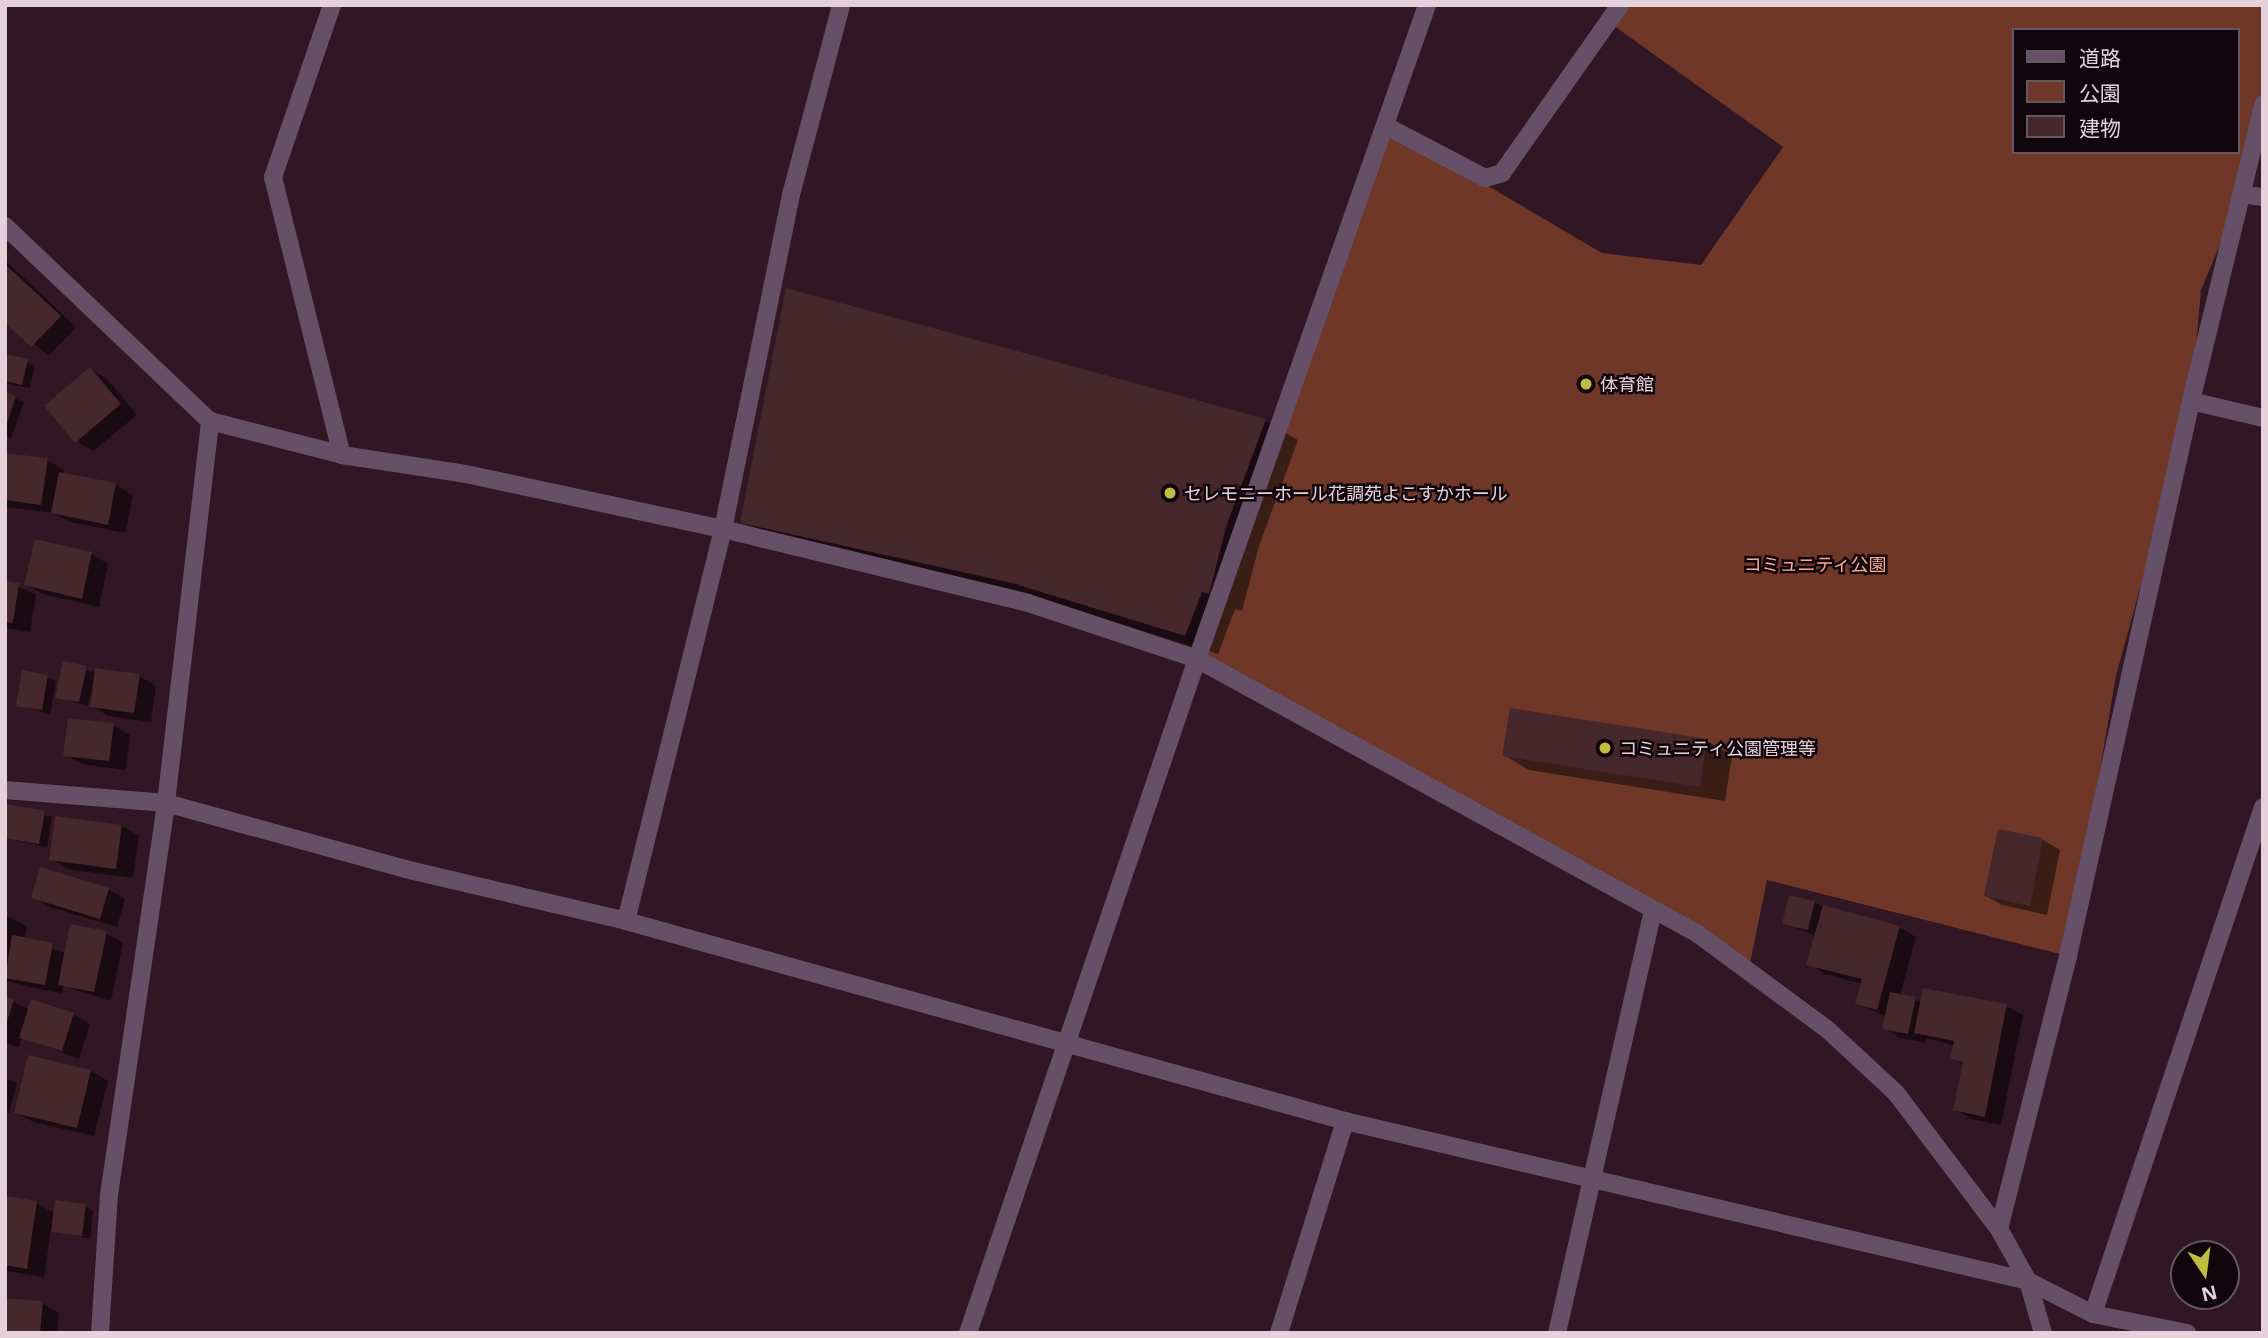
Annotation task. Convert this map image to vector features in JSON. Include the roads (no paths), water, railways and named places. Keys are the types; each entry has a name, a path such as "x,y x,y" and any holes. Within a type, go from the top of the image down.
{"street":[{"path":"332,5 273,177 342,455"},
{"path":"626,921 723,528 792,191 841,5"},
{"path":"968,1333 1197,659 1427,5"},
{"path":"1386,126 1485,178 1502,173 1620,5"},
{"path":"1999,1229 2068,956 2191,401 2263,105"},
{"path":"2241,194 2263,197"},
{"path":"5,226 210,421 342,455 466,474 723,528 1028,603 1197,659 1653,910 1749,968 1828,1030 1896,1093 1999,1229 2028,1281 2043,1333"},
{"path":"2191,401 2263,418"},
{"path":"100,1333 108,1195 166,803 210,421"},
{"path":"5,790 166,803 405,869 626,921 1064,1046 1345,1121 1591,1176 2028,1281 2093,1314 2187,1333"},
{"path":"2093,1314 2263,807"},
{"path":"1557,1333 1653,910"},
{"path":"1279,1333 1345,1121"}],"place":[{"name":"体育館","path":"1586,384"},
{"name":"セレモニーホール花調苑よこすかホール","path":"1170,493"},
{"name":"コミュニティ公園管理等","path":"1605,748"}],"park label":[{"name":"コミュニティ公園","path":"1815,564"}]}
